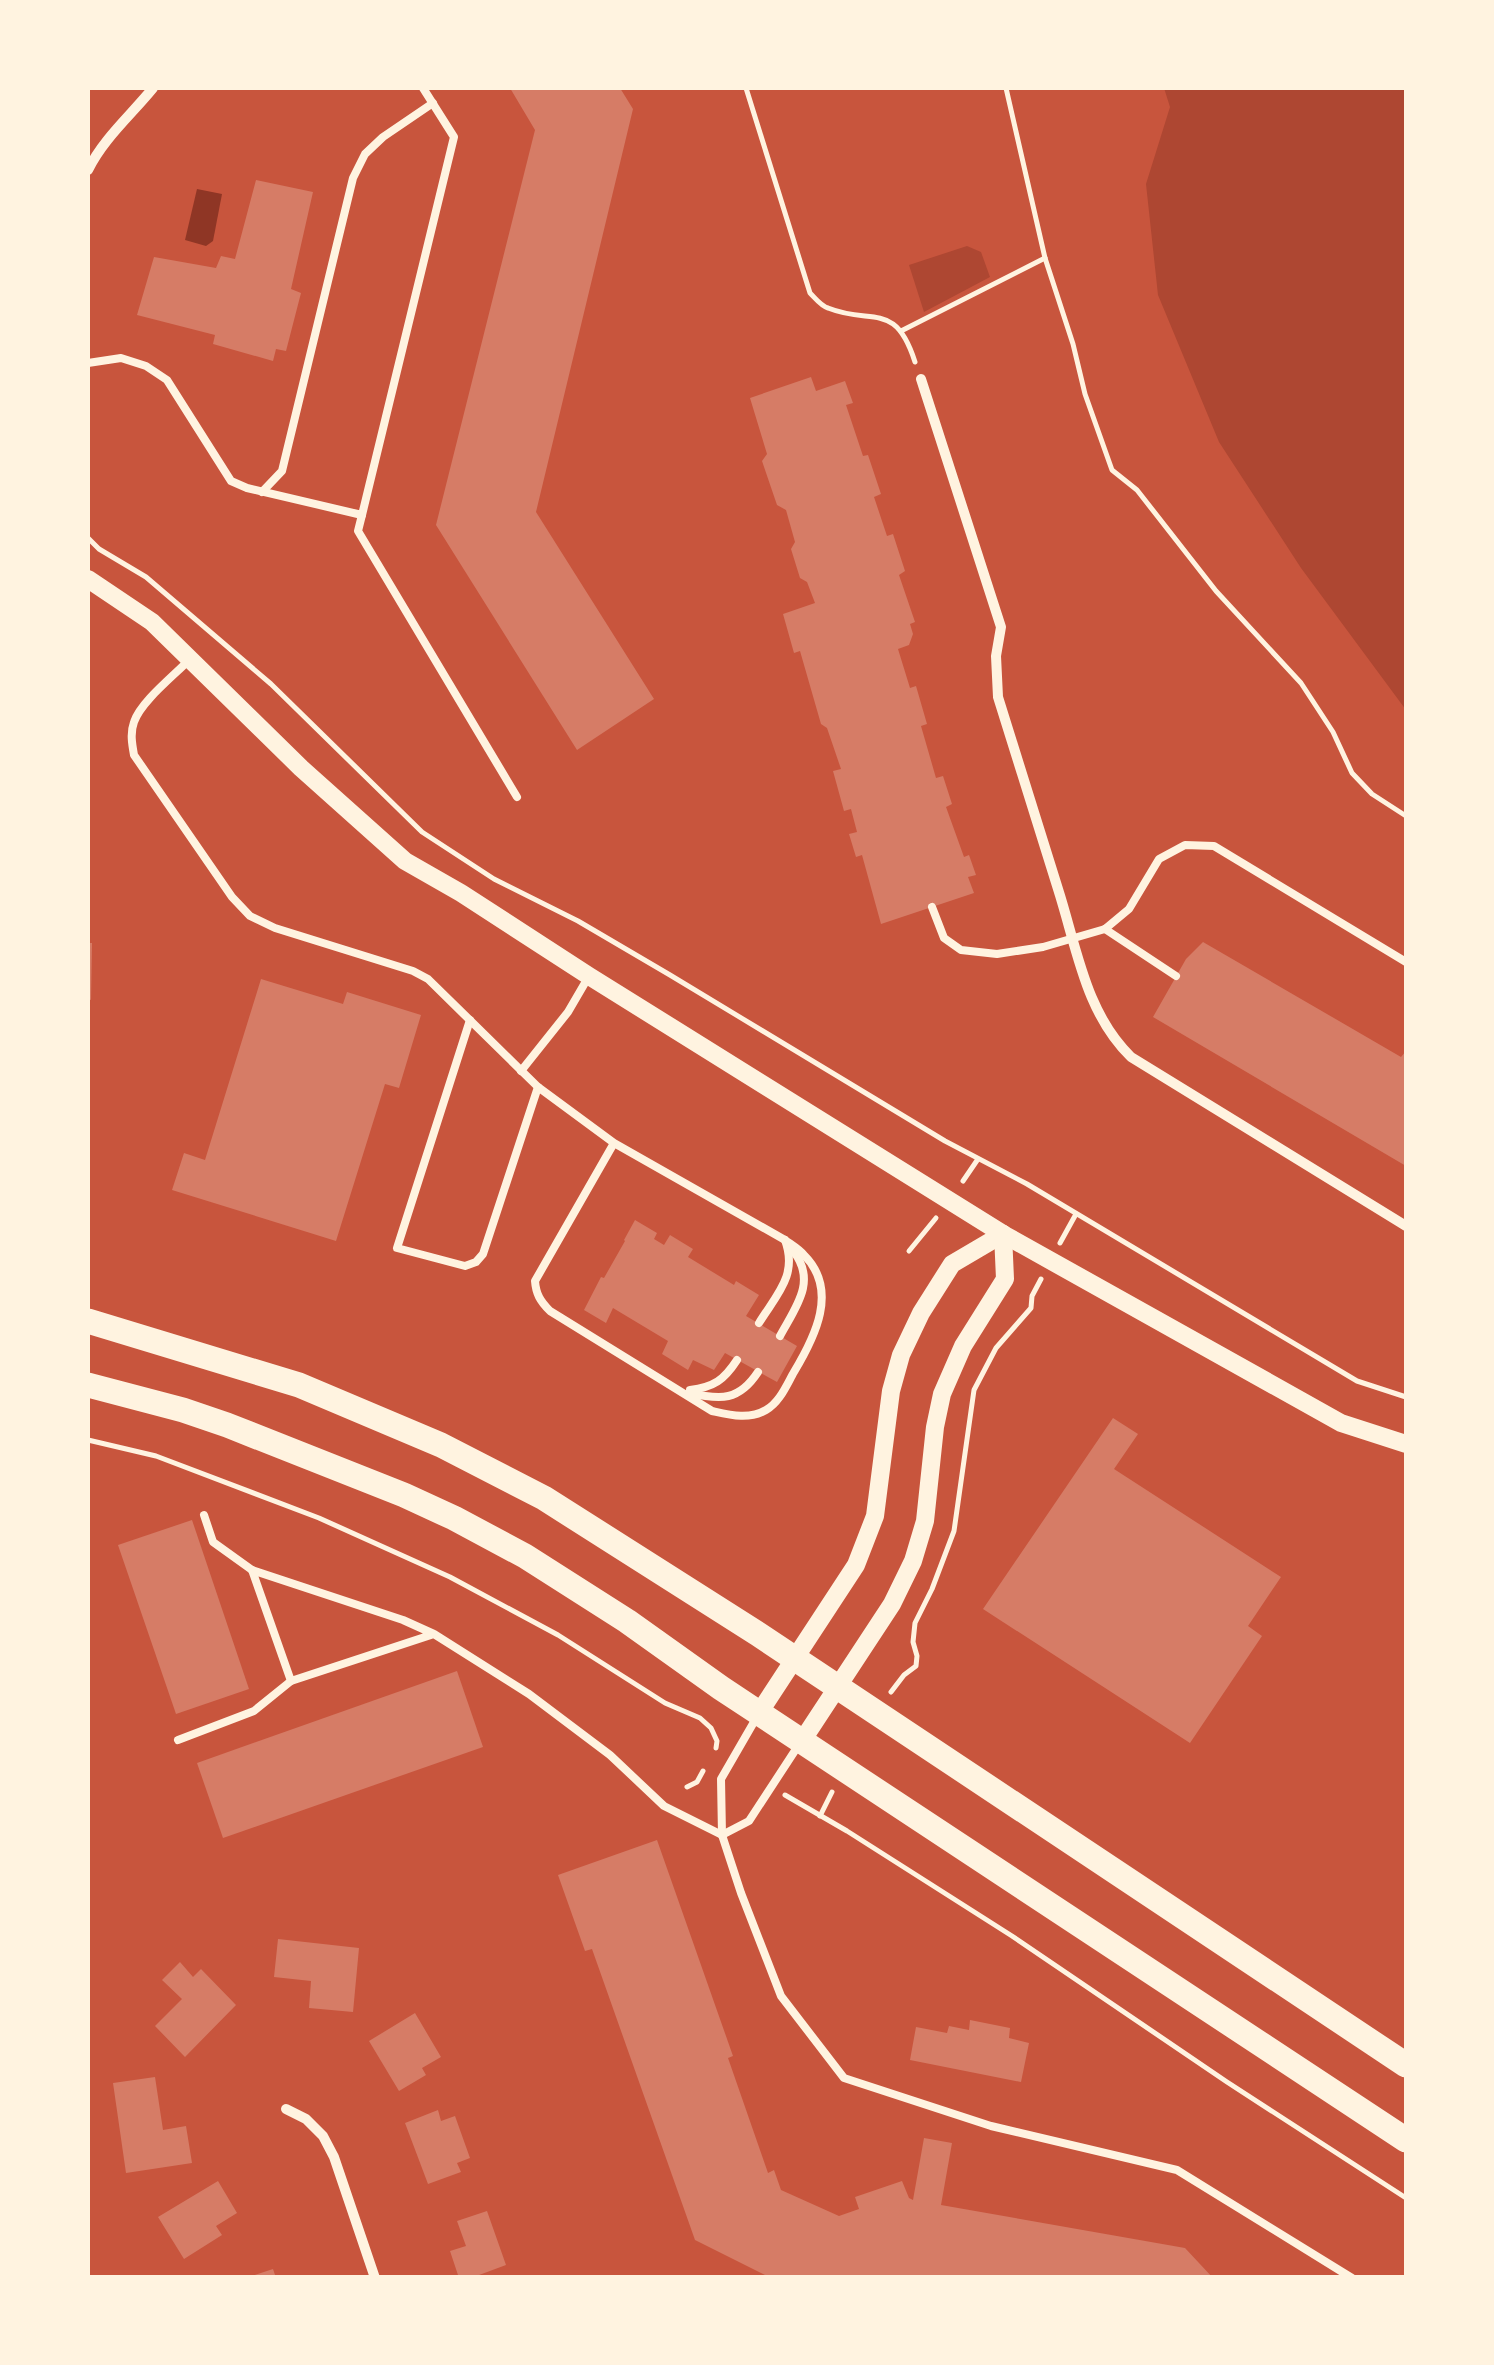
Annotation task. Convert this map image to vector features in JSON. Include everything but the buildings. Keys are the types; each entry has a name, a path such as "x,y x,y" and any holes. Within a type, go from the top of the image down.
{"main road":[{"path":"88,1321 299,1385 441,1446 544,1498 638,1556 1406,2065"},
{"path":"88,1386 184,1410 226,1425 404,1495 525,1556 1406,2140"}],"street":[{"path":"88,170 97,152 152,88"},
{"path":"921,379 1001,627 996,656 998,697 1086,987 1102,1022 1131,1057 1406,1226"},
{"path":"88,579 152,622 301,768 405,861 1003,1234 1342,1423 1406,1444"},
{"path":"759,1712 856,1565 867,1539 874,1516 891,1391 901,1355 921,1313 952,1264 1003,1234"},
{"path":"802,1740 892,1604 913,1561 925,1522 942,1394 963,1346 1005,1279 1003,1234"},
{"path":"286,2110 306,2120 323,2136 375,2278"}],"lane":[{"path":"423,88 454,137 358,531 517,796"},
{"path":"262,492 282,471 352,178 365,154 383,137 433,104"},
{"path":"88,363 121,358 146,366 167,380 231,481 362,515"},
{"path":"191,658 140,710 131,739 134,755 232,897 250,916 275,928 413,971 439,989 538,1087 614,1143 786,1240 806,1256 820,1284 822,1302 816,1332 777,1400 766,1410 750,1416 712,1411 541,1302 535,1281 614,1143"},
{"path":"932,907 944,938 961,950 1020,952 1106,929 1130,909 1159,859 1185,844 1214,846 1406,962"},
{"path":"1106,929 1176,976"},
{"path":"521,1070 568,1012 590,976"},
{"path":"470,1020 398,1248 465,1266 483,1254 538,1087"},
{"path":"759,1323 791,1268 786,1240"},
{"path":"780,1336 806,1286 800,1259 786,1240"},
{"path":"681,1392 718,1384 737,1360"},
{"path":"681,1392 724,1398 750,1385 758,1372"},
{"path":"204,1516 214,1542 252,1570 434,1634 530,1694 610,1755 664,1806 722,1836"},
{"path":"252,1570 291,1681"},
{"path":"178,1740 254,1711 291,1681 434,1634"},
{"path":"759,1712 721,1779 722,1836 782,1996 844,2078 990,2126 1177,2170 1352,2278"},
{"path":"722,1836 749,1821 802,1740"}],"path":[{"path":"746,88 810,294 825,308 882,316 901,331 921,379"},
{"path":"1006,88 1045,258 1112,470 1137,490 1216,592 1301,684 1333,732 1352,772 1372,794 1406,816"},
{"path":"901,331 1045,258"},
{"path":"88,538 146,578 272,684 422,832 494,878 670,974 945,1141 1028,1184 1357,1381 1406,1397"}],"shaded area":[{"path":"1164,88 1406,88 1406,710 1301,568 1219,442 1158,295 1146,184 1170,107"},
{"path":"197,189 222,194 213,241 206,246 185,240"},
{"path":"967,246 981,252 990,277 924,312 909,265"}]}
